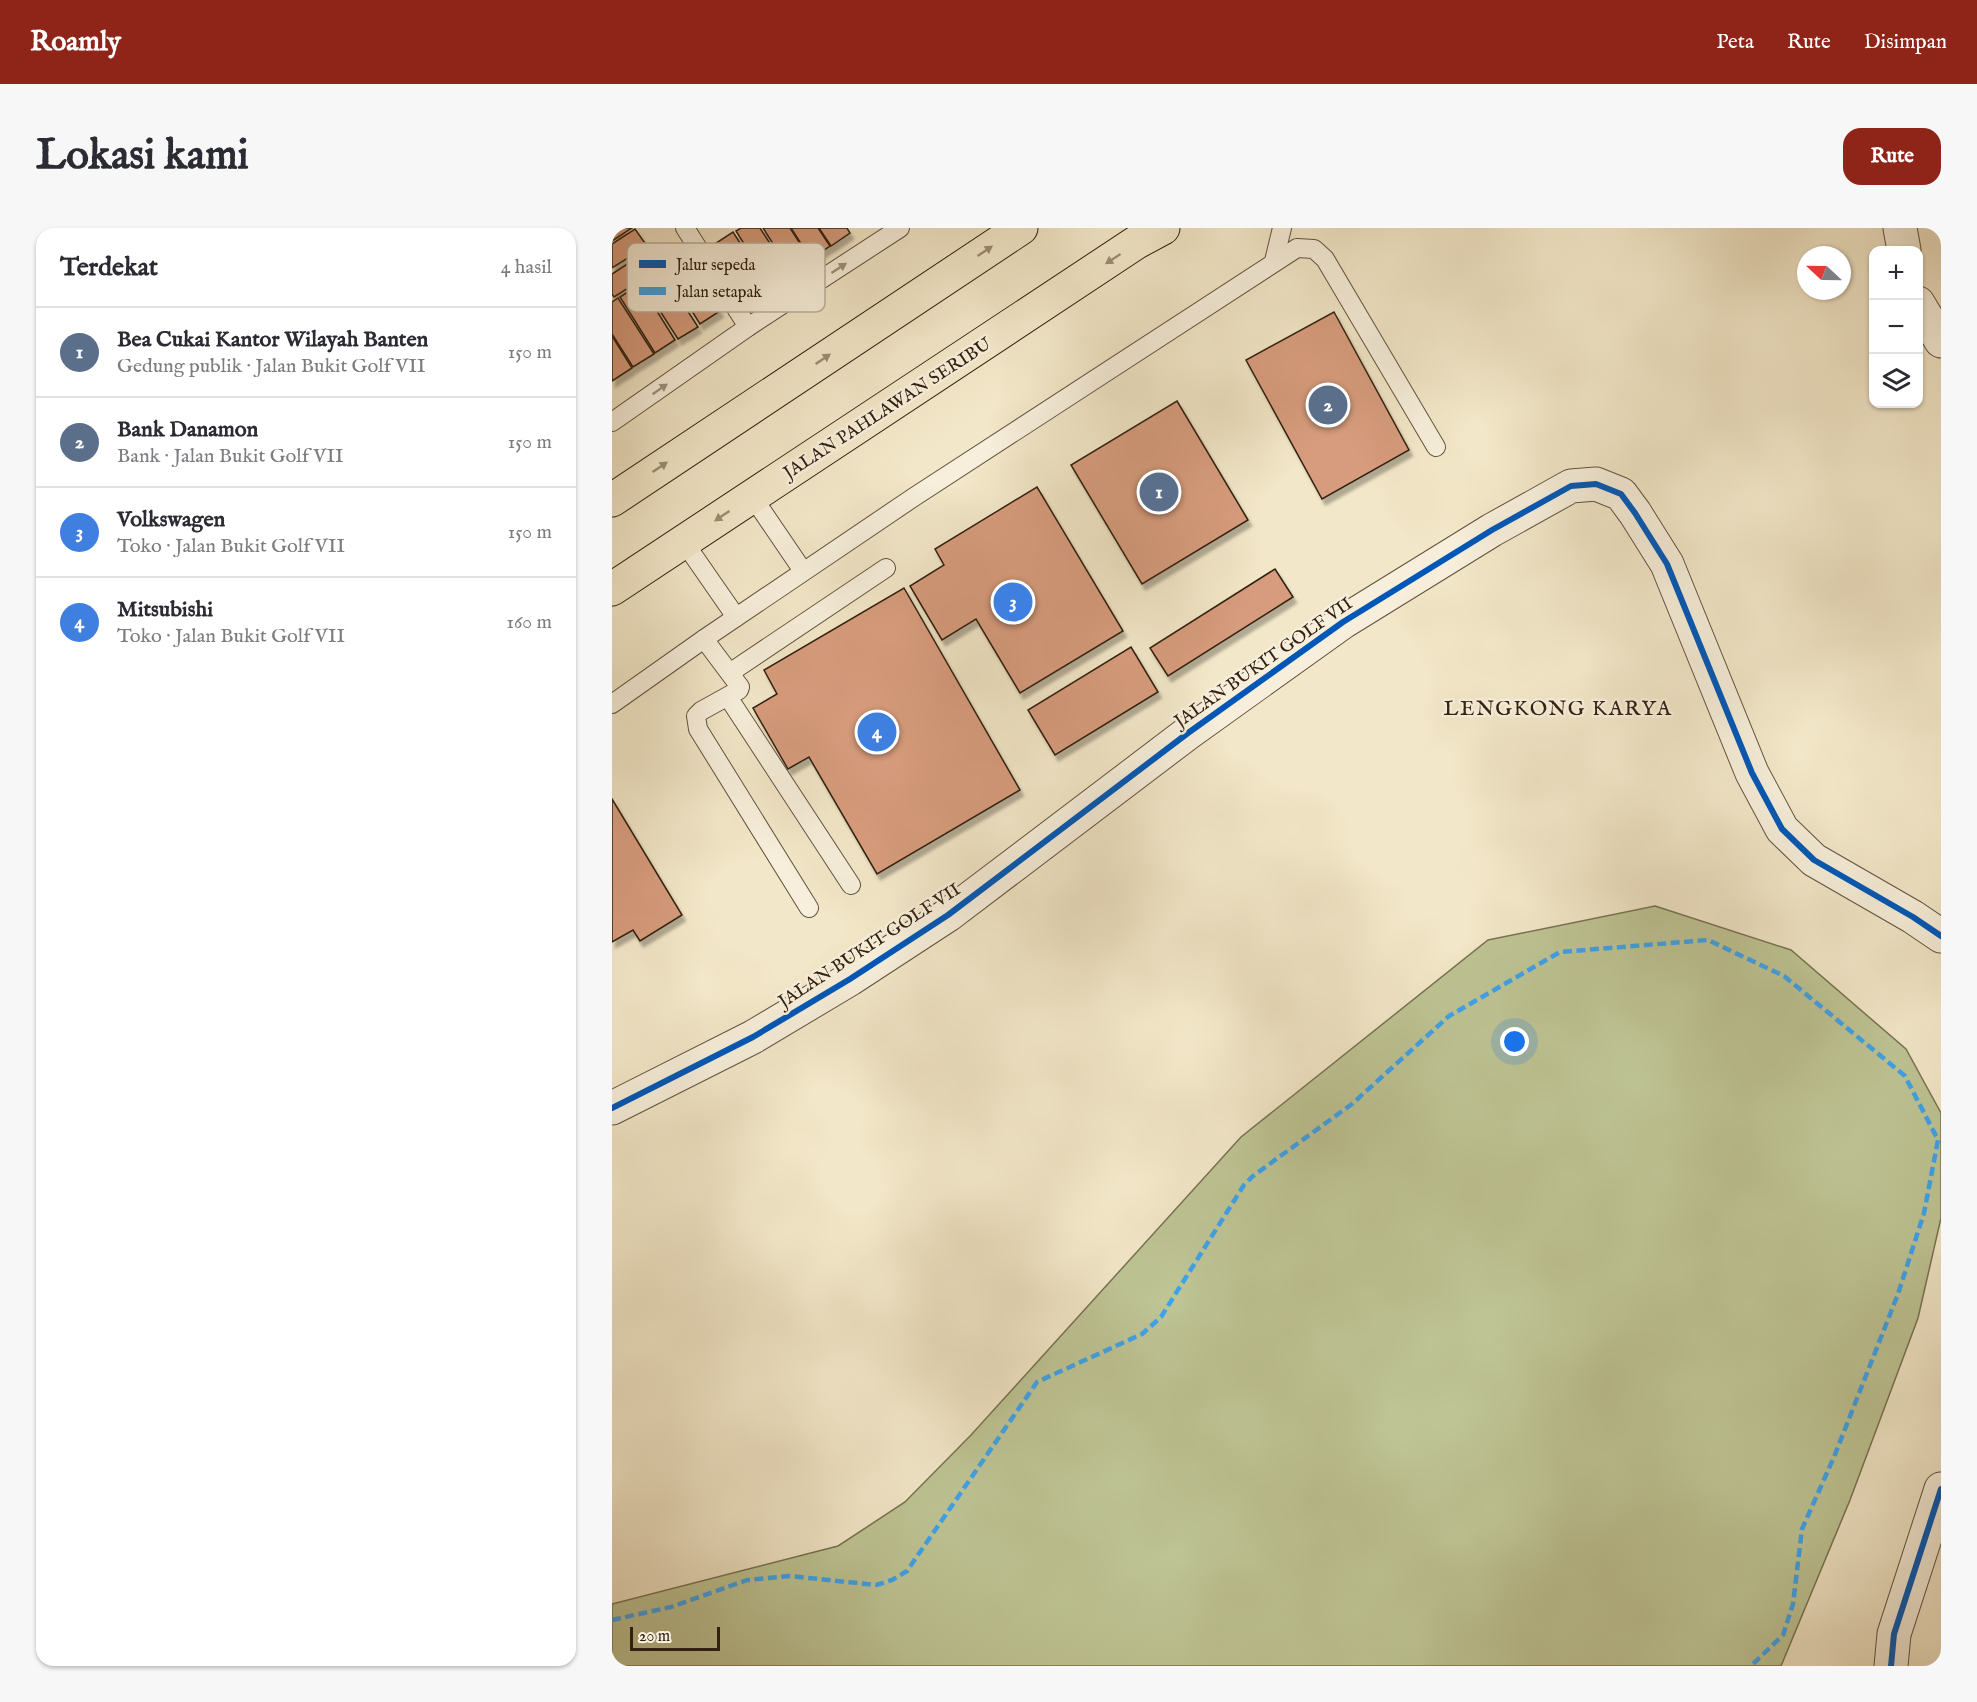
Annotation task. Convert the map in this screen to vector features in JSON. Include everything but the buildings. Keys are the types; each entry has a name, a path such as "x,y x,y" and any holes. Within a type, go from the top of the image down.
{"main road":[{"path":"614,492 1021,228"},
{"name":"JALAN PAHLAWAN SERIBU","path":"612,589 1137,242 1163,228"}],"street":[{"path":"1900,228 1903,246"},
{"path":"1923,311 1941,342"},
{"name":"JALAN BUKIT GOLF VII","path":"612,1108 753,1037 850,980 948,915 1188,733 1343,622 1492,530 1571,486 1596,484 1621,494 1667,564 1752,773 1782,829 1814,860 1913,917 1941,936"},
{"path":"1891,1666 1894,1634 1941,1489"}],"lane":[{"path":"685,228 695,243"},
{"path":"825,277 900,228"},
{"path":"1274,261 1282,228"},
{"path":"612,704 803,572 1297,248 1314,249 1325,259 1436,447"},
{"path":"738,312 748,327"},
{"path":"612,422 771,312"},
{"path":"752,496 803,572"},
{"path":"684,542 736,617"},
{"path":"731,672 886,568"},
{"path":"704,639 740,687 728,697 701,711 696,716 698,729 808,908"},
{"path":"728,697 851,885"}],"green space":[{"path":"1655,906 1791,950 1906,1049 1941,1113 1941,1218 1918,1318 1850,1500 1781,1666 612,1666 612,1604 838,1546 905,1502 971,1435 1241,1137 1488,940"}],"marked path":[{"path":"612,1620 671,1607 747,1580 790,1576 876,1585 892,1580 907,1571 1037,1382 1142,1334 1161,1317 1244,1185 1253,1176 1352,1104 1449,1016 1560,952 1708,940 1784,976 1905,1076 1938,1140 1924,1213 1898,1294 1834,1457 1802,1529 1793,1604 1783,1635 1751,1666"}],"cycle path":[{"path":"612,1108 753,1037 850,979 948,915 1188,733 1343,622 1492,530 1571,486 1596,484 1621,494 1667,564 1752,773 1782,829 1814,860 1913,917 1941,936"},
{"path":"1891,1666 1894,1634 1941,1489"}],"place":[{"name":"Bank Danamon","path":"1328,405"},
{"name":"Bea Cukai Kantor Wilayah Banten","path":"1159,492"},
{"name":"Volkswagen","path":"1013,602"},
{"name":"Mitsubishi","path":"877,732"}],"district":[{"name":"LENGKONG KARYA","path":"1558,708"}]}
